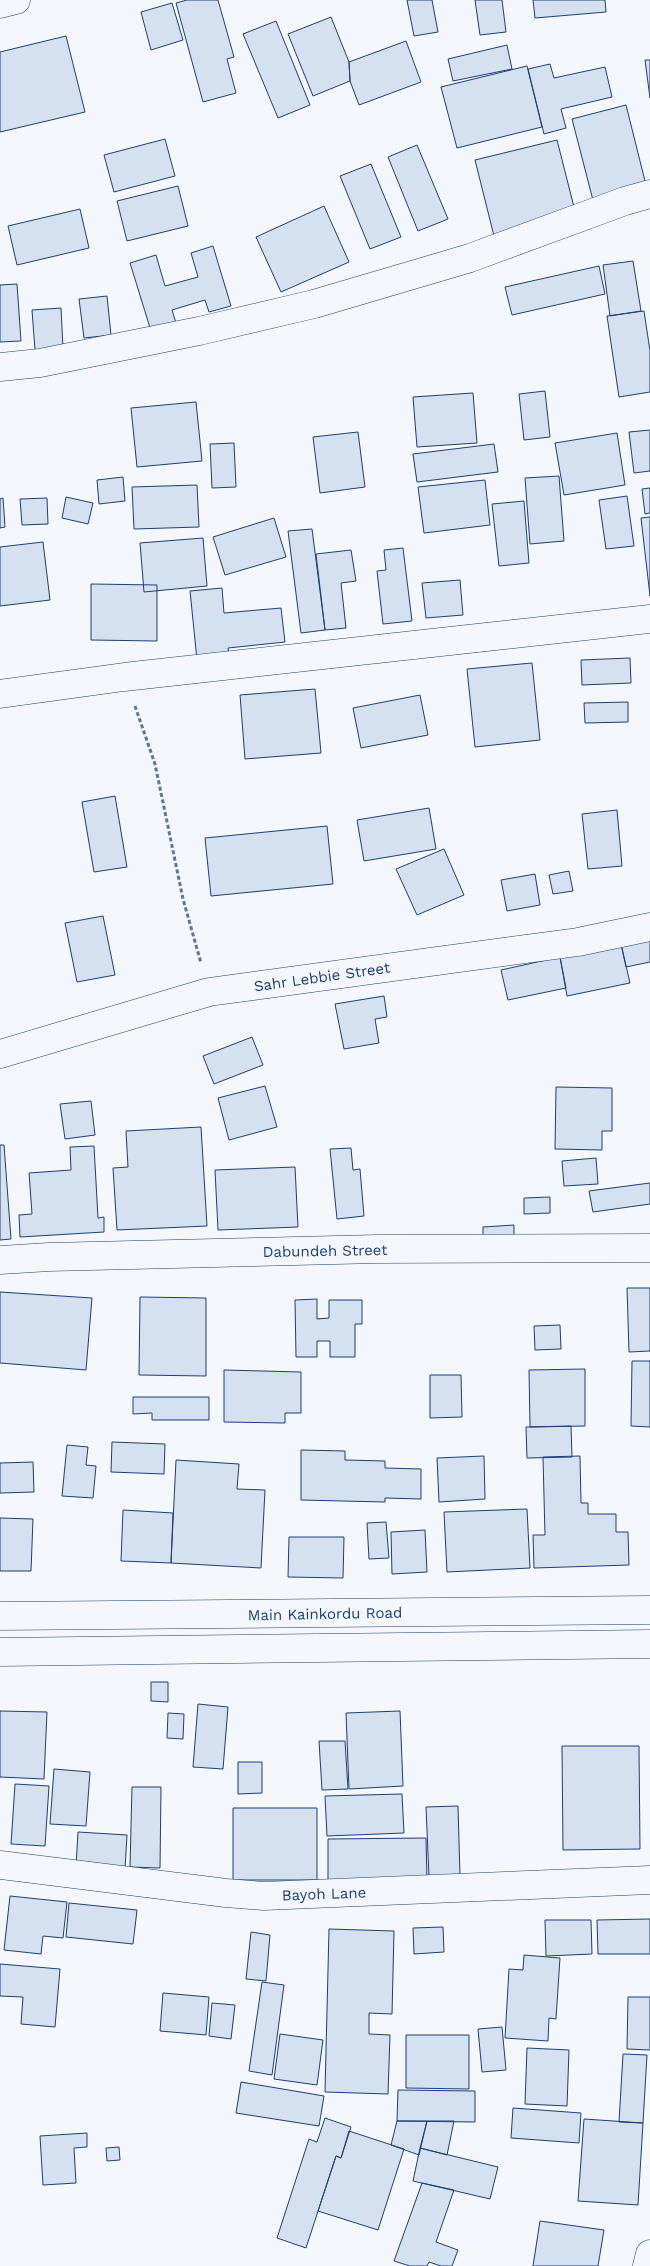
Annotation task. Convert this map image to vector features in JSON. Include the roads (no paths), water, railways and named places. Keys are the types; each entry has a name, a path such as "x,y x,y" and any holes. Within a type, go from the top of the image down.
{"street":[{"path":"0,4 16,0"},
{"path":"0,366 40,363 199,331 314,304 470,258 625,200 650,194"},
{"path":"0,694 124,677 650,619"},
{"name":"Sahr Lebbie Street","path":"0,1054 209,992 578,942 650,927"},
{"name":"Dabundeh Street","path":"0,1260 49,1257 377,1249 650,1248"},
{"name":"Main Kainkordu Road","path":"0,1616 650,1610"},
{"path":"0,1652 650,1644"},
{"name":"Bayoh Lane","path":"0,1865 264,1896 650,1880"},
{"path":"647,2266 650,2254"}]}
